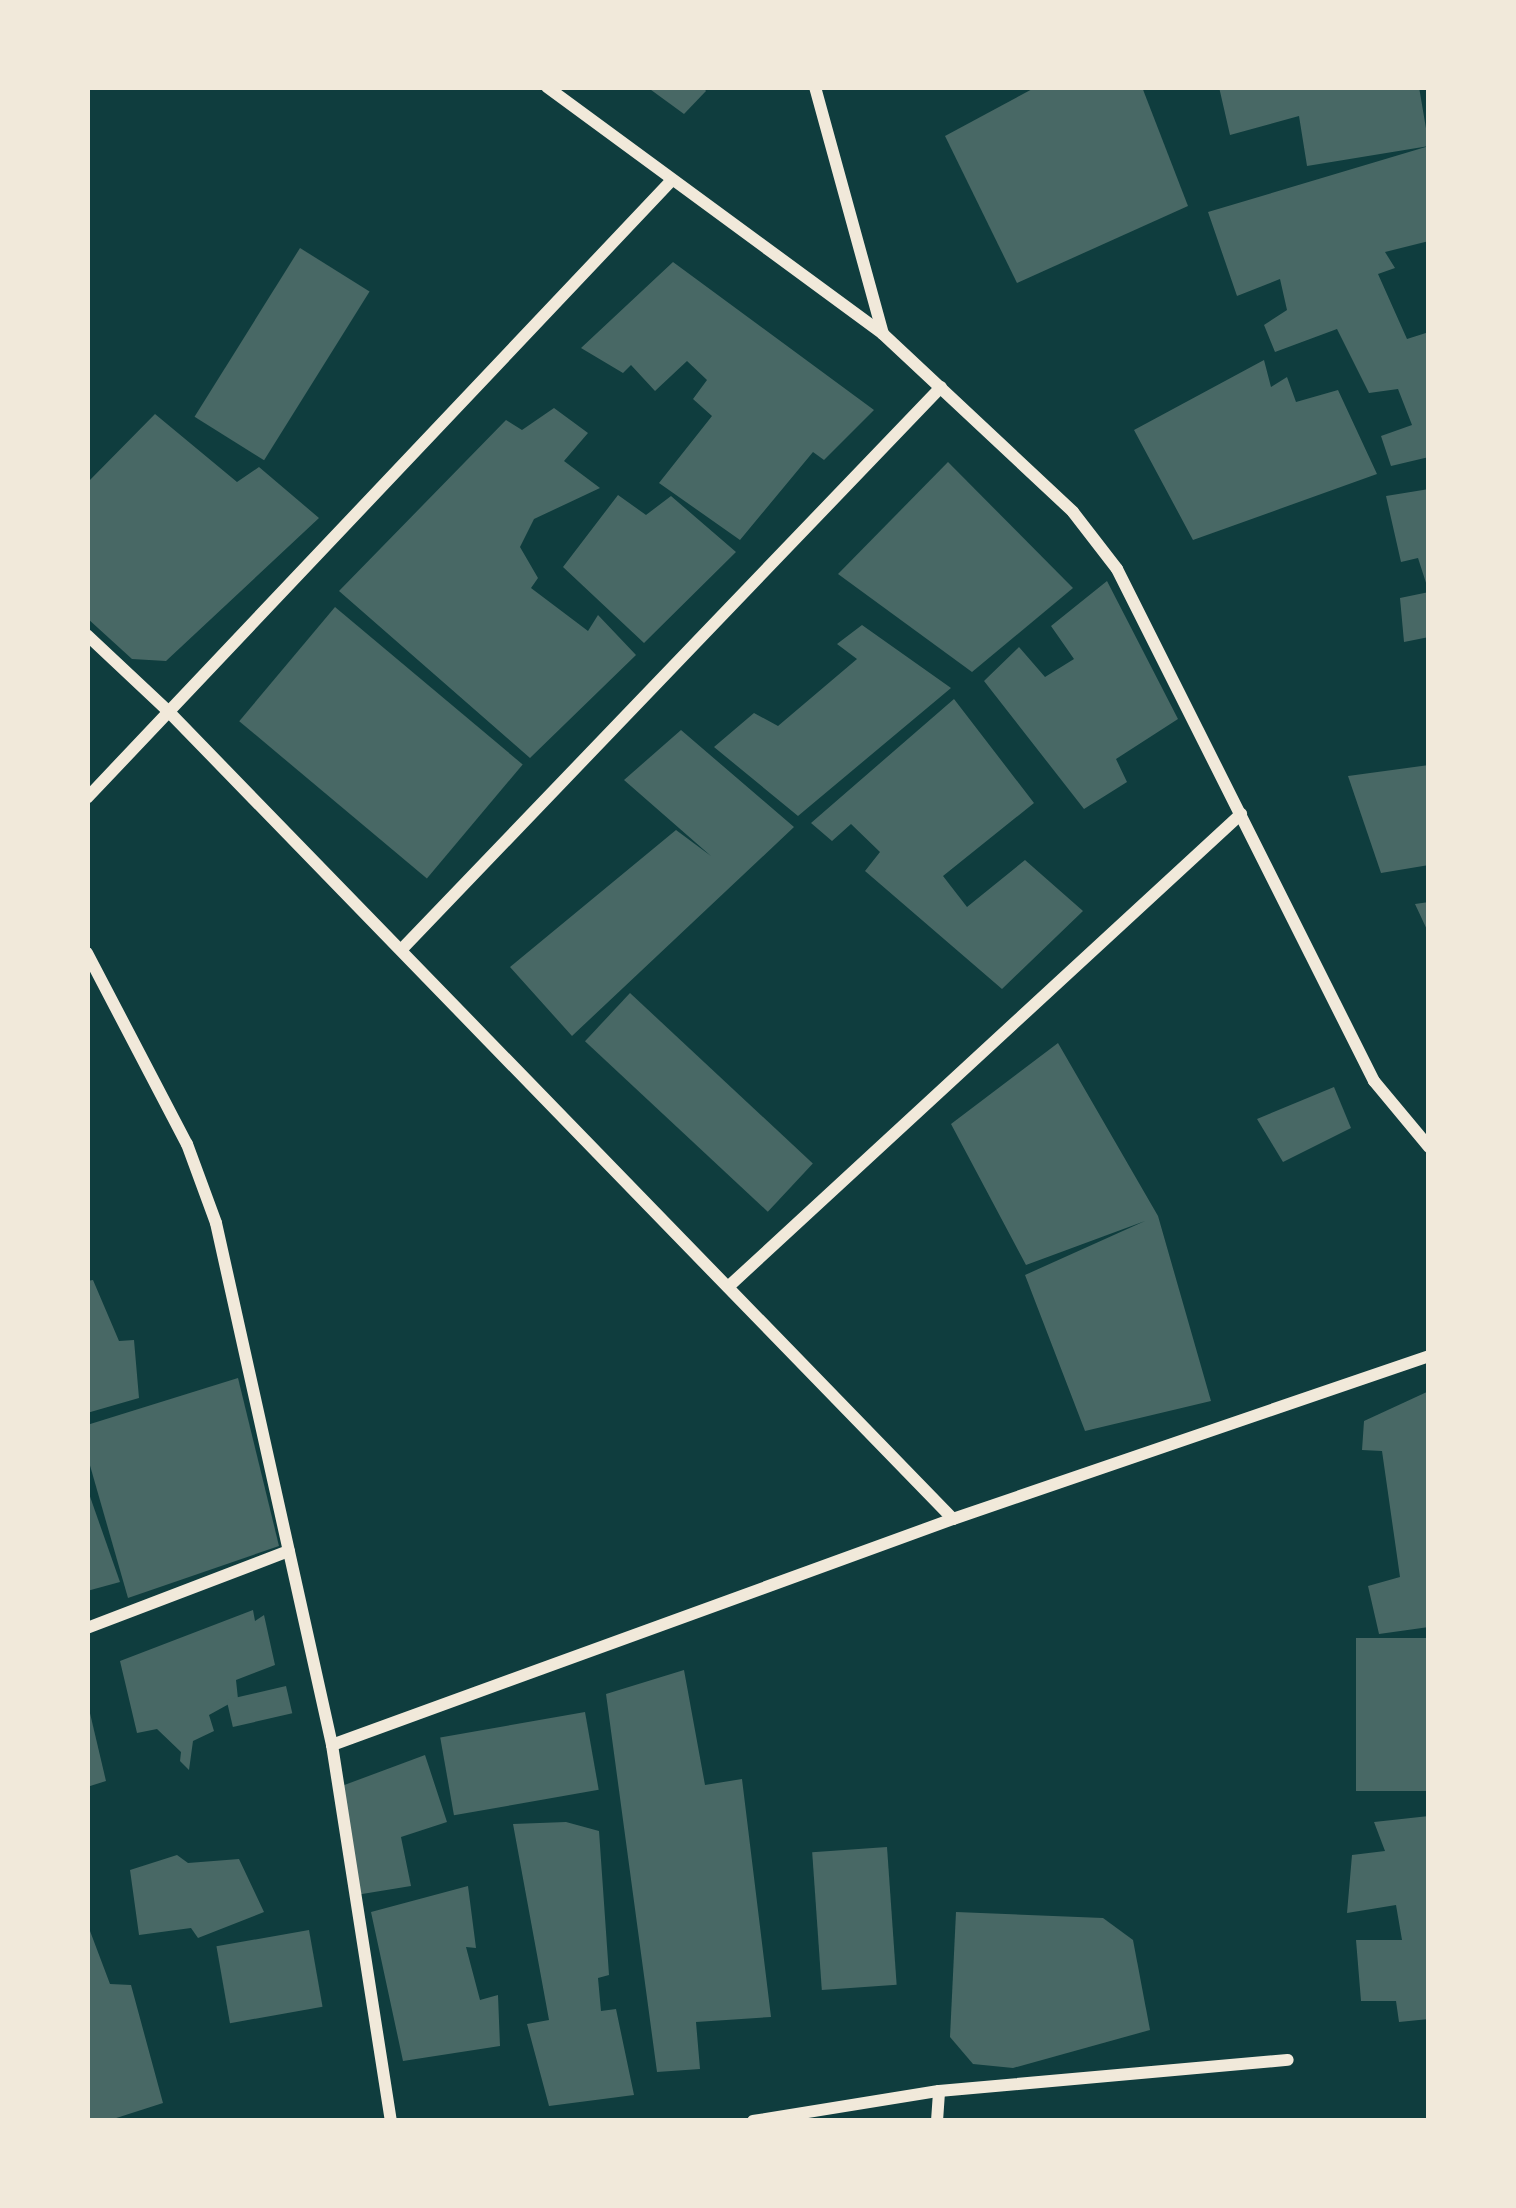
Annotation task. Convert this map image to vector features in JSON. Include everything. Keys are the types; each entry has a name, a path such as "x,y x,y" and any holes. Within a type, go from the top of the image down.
{"street":[{"path":"548,87 884,334 1073,512 1117,568 1374,1081 1429,1147"},
{"path":"815,87 884,334"},
{"path":"87,798 671,181"},
{"path":"400,950 941,387"},
{"path":"87,635 169,712 952,1519"},
{"path":"728,1287 1241,814"},
{"path":"87,953 187,1144 216,1223 332,1745 392,2121"},
{"path":"332,1745 952,1519 1429,1356"},
{"path":"87,1628 289,1550"},
{"path":"753,2121 939,2091 1288,2060"},
{"path":"937,2121 939,2091"}],"building":[{"path":"647,87 703,87 706,91 684,114"},
{"path":"1036,87 1142,87 1188,206 1017,283 945,136"},
{"path":"1219,87 1419,87 1429,146 1307,166 1299,116 1230,135"},
{"path":"1429,146 1429,241 1385,252 1395,268 1378,274 1407,339 1429,332 1429,457 1391,466 1381,436 1412,425 1398,389 1369,393 1337,329 1275,352 1264,325 1287,310 1280,279 1237,296 1208,212"},
{"path":"300,248 370,291 264,460 195,417"},
{"path":"673,262 874,410 824,460 813,452 740,540 659,483 712,416 693,399 707,380 687,361 655,391 631,365 623,373 581,348"},
{"path":"1264,360 1271,387 1287,377 1296,402 1338,390 1377,474 1193,540 1134,430"},
{"path":"554,408 588,433 564,461 600,488 534,519 520,547 538,578 531,588 588,631 598,615 636,655 530,758 339,591 506,420 522,430"},
{"path":"155,414 237,482 259,467 319,518 166,661 132,659 87,618 87,483"},
{"path":"948,462 1073,588 972,672 838,574"},
{"path":"1429,489 1428,589 1418,558 1401,562 1386,496"},
{"path":"618,495 646,515 671,496 736,552 644,643 563,567"},
{"path":"1107,581 1178,719 1116,759 1127,782 1084,809 984,681 1019,647 1045,677 1074,659 1051,626"},
{"path":"1429,592 1429,637 1404,642 1400,598"},
{"path":"335,607 523,764 427,879 239,721"},
{"path":"862,625 951,688 798,816 714,747 754,713 778,726 857,659 837,644"},
{"path":"954,699 1034,803 943,876 967,907 1025,860 1083,911 1002,989 865,871 880,852 851,824 832,841 811,823"},
{"path":"681,730 794,827 572,1036 510,967 676,830 711,856 624,780"},
{"path":"1429,765 1429,865 1381,873 1348,776"},
{"path":"1429,902 1429,934 1415,904"},
{"path":"630,993 813,1163 768,1212 585,1041"},
{"path":"1058,1043 1158,1216 1211,1401 1085,1431 1025,1275 1145,1221 1026,1265 951,1124"},
{"path":"1334,1087 1351,1128 1283,1162 1257,1119"},
{"path":"93,1280 119,1341 134,1340 139,1398 87,1413 87,1281"},
{"path":"238,1378 279,1546 128,1598 87,1455 87,1425"},
{"path":"1429,1391 1429,1627 1379,1634 1368,1586 1400,1577 1382,1451 1362,1450 1364,1421"},
{"path":"87,1488 120,1582 87,1591"},
{"path":"253,1610 255,1621 264,1615 275,1665 236,1680 238,1699 209,1715 214,1731 193,1741 189,1770 180,1761 181,1752 157,1729 137,1733 120,1661"},
{"path":"1356,1638 1429,1638 1429,1791 1356,1791"},
{"path":"684,1670 705,1785 742,1779 771,2017 696,2022 700,2069 657,2072 606,1694"},
{"path":"286,1686 292,1713 233,1727 227,1700"},
{"path":"87,1710 106,1781 87,1787"},
{"path":"585,1712 599,1790 454,1815 440,1738"},
{"path":"425,1755 447,1822 401,1837 411,1886 356,1895 339,1787"},
{"path":"1429,1816 1429,2019 1399,2022 1396,2001 1361,2001 1356,1940 1402,1940 1396,1905 1347,1913 1352,1855 1385,1851 1374,1822"},
{"path":"566,1822 599,1831 609,1975 598,1978 601,2011 616,2009 634,2095 549,2106 527,2024 549,2020 513,1824"},
{"path":"887,1847 897,1985 822,1990 812,1852"},
{"path":"177,1855 188,1863 239,1859 264,1912 198,1938 191,1928 139,1935 130,1870"},
{"path":"468,1886 476,1948 466,1947 480,2000 498,1995 500,2046 403,2061 371,1912"},
{"path":"956,1912 1103,1918 1133,1940 1150,2030 1013,2068 973,2064 950,2037"},
{"path":"87,1923 110,1984 131,1985 163,2103 107,2121 87,2121"},
{"path":"309,1930 323,2007 230,2023 216,1946"}]}
